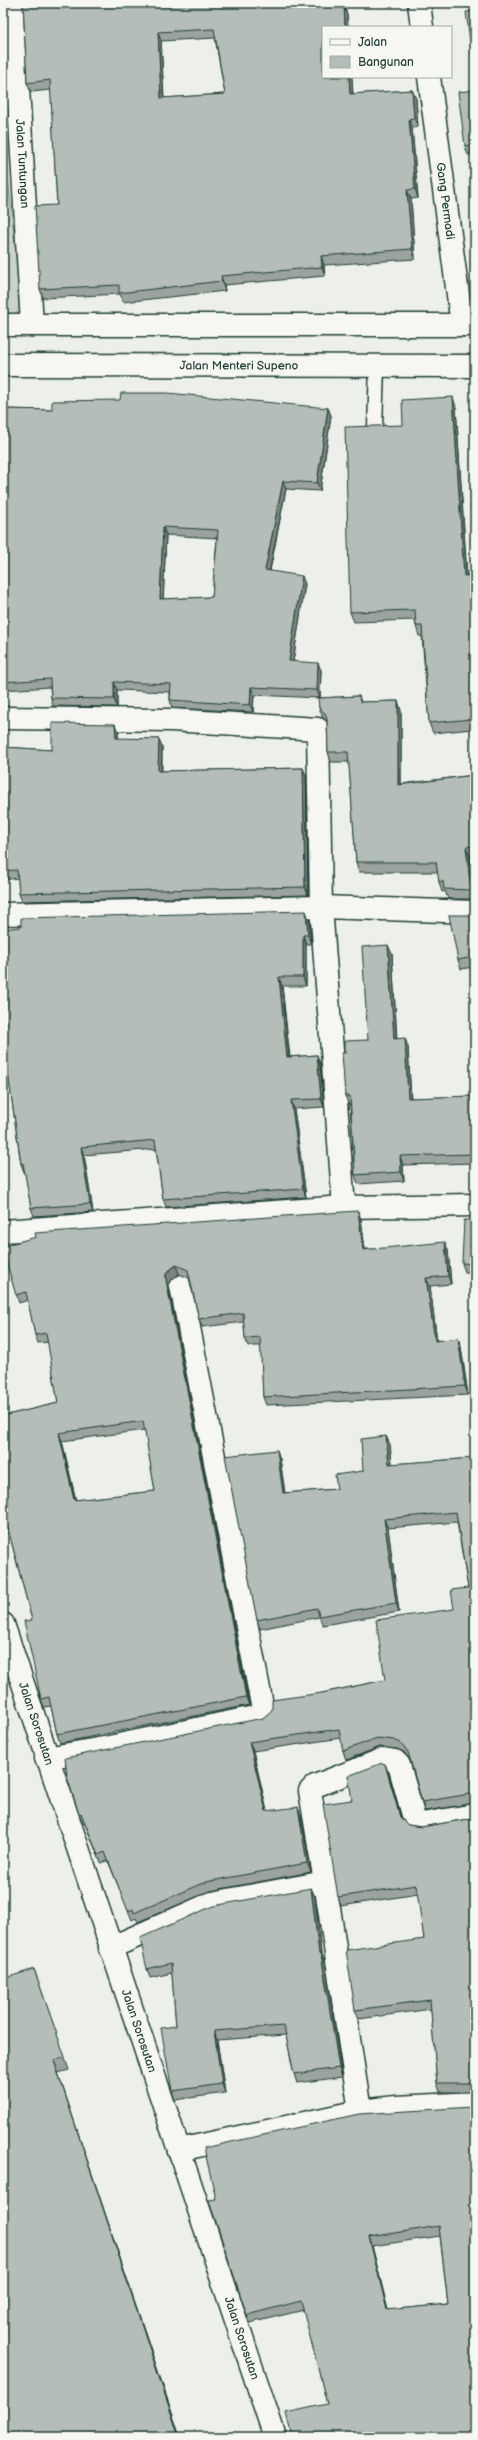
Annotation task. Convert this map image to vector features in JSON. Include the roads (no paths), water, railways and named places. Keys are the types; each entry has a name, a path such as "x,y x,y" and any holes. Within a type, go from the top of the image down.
{"street":[{"name":"Jalan Tuntungan","path":"12,3 32,325"},
{"path":"419,3 422,26"},
{"name":"Gang Permadi","path":"429,78 468,325"},
{"path":"3,325 468,325"},
{"name":"Jalan Menteri Supeno","path":"3,365 475,366"},
{"path":"3,718 171,720 318,729 321,908 344,1207"},
{"path":"3,914 321,908 475,912"},
{"path":"3,1232 344,1207 475,1205"},
{"path":"46,1758 109,1747 264,1715 181,1286"},
{"name":"Jalan Sorosutan","path":"3,1624 46,1758 275,2437"},
{"path":"360,2111 310,1791 315,1786 384,1759 390,1760 399,1765 415,1822 422,1824 475,1815"},
{"path":"110,1948 212,1903 325,1882"},
{"path":"179,2150 360,2111 403,2106 475,2103"}],"lane":[{"path":"375,428 377,366"}]}
